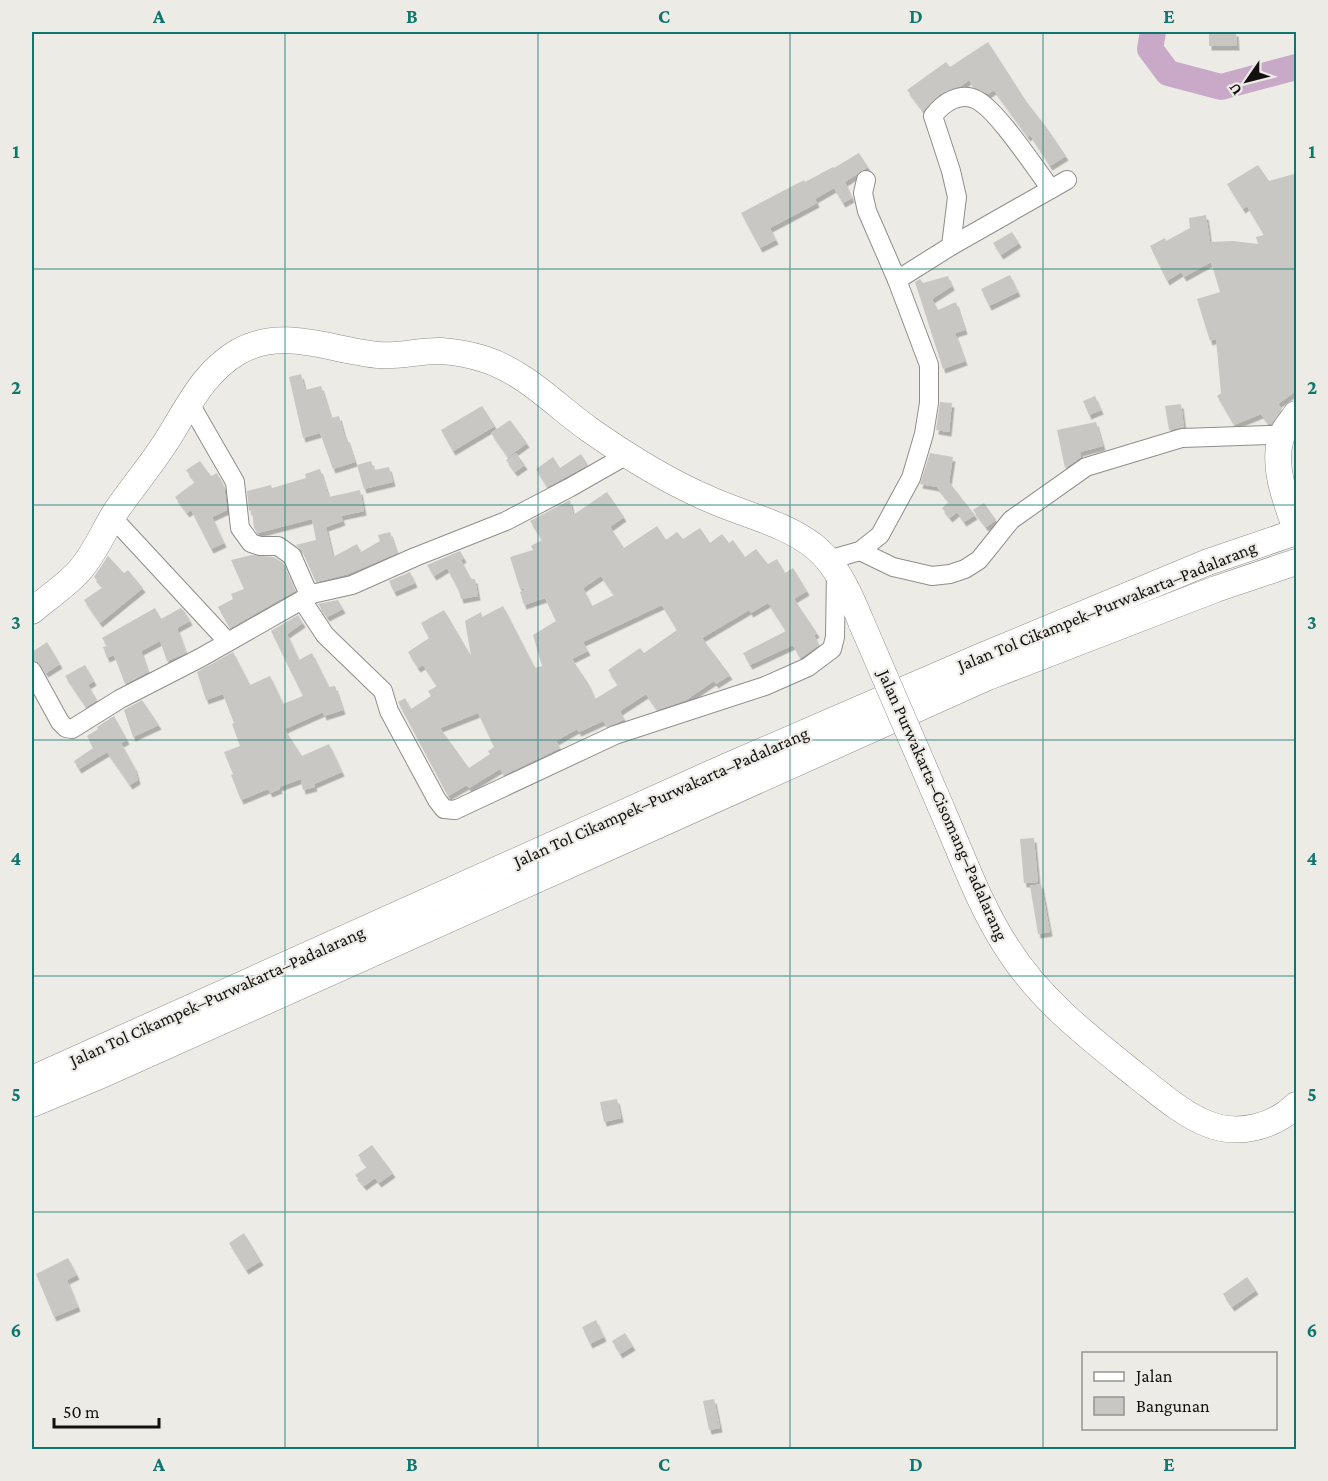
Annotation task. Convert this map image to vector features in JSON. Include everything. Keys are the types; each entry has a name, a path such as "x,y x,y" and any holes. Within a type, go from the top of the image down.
{"highway":[{"path":"32,611 80,570 112,517 168,438 189,402 214,369 239,351 260,343 280,340 305,342 382,356 441,351 486,359 526,382 627,455 664,477 711,500 797,535 816,548 832,566"},
{"path":"1296,414 1281,437 1278,467 1286,502 1296,530"},
{"name":"Jalan Tol Cikampek–Purwakarta–Padalarang","path":"32,1079 734,764 982,656 1208,562 1296,530"},
{"name":"Jalan Tol Cikampek–Purwakarta–Padalarang","path":"32,1104 104,1074 988,677 1216,589 1296,562"},
{"name":"Jalan Purwakarta–Cisomang–Padalarang","path":"832,566 852,599 971,878 1008,950 1030,979 1089,1035 1163,1096 1190,1115 1210,1125 1234,1129 1257,1128 1272,1122 1296,1105"}],"street":[{"path":"897,280 1059,184 996,116 977,100 962,96 940,106 933,116 957,197 951,246"},
{"path":"189,402 235,482 240,528 252,543 260,546 278,546 292,556 306,588 307,597 326,635 383,691 389,711 437,800 444,809 455,810 615,735 765,686 808,667 832,649 835,637 832,566 860,551 880,535 911,478 924,434 928,403 930,365 867,211 863,193 866,180"},
{"path":"860,551 893,567 932,576 950,574 965,569 979,560 1011,520 1086,467 1182,438 1269,435 1281,437"},
{"path":"32,671 60,722 66,728 72,729 120,699 307,597 352,585 506,522 627,455"},
{"path":"112,517 228,642"}],"building":[{"path":"1209,32 1236,32 1237,46 1209,46"},
{"path":"988,42 1026,101 1066,156 1050,166 1030,135 1028,137 994,90 988,94 973,87 969,80 961,86 940,94 923,111 907,90 946,62 950,67"},
{"path":"859,153 868,167 845,182 852,198 843,203 834,188 815,199 817,203 770,228 776,240 760,248 741,213 804,180 805,182 834,168"},
{"path":"1258,165 1269,181 1294,174 1296,181 1296,391 1278,404 1282,409 1271,424 1268,424 1261,414 1234,425 1217,396 1221,393 1216,339 1210,341 1197,299 1220,292 1211,262 1184,277 1181,272 1167,281 1150,246 1165,238 1166,241 1190,228 1189,218 1206,215 1210,242 1233,241 1258,244 1256,237 1264,235 1247,206 1243,209 1227,184"},
{"path":"1012,232 1019,243 1001,255 993,243"},
{"path":"1010,275 1018,292 989,306 981,289"},
{"path":"948,276 952,286 932,299 938,310 956,302 965,330 955,333 965,361 943,369 915,282 920,279 923,283"},
{"path":"301,374 305,390 321,386 331,418 339,416 355,462 333,469 320,433 303,438 289,377"},
{"path":"1095,396 1101,410 1089,415 1083,401"},
{"path":"940,402 952,403 949,432 936,430"},
{"path":"1181,404 1184,427 1169,430 1165,406"},
{"path":"482,406 495,426 453,451 441,430"},
{"path":"510,420 527,443 508,457 491,433"},
{"path":"1096,422 1103,446 1080,452 1081,457 1065,468 1057,430"},
{"path":"516,453 525,465 515,472 506,460"},
{"path":"930,453 953,457 949,482 975,515 964,522 957,512 950,518 942,508 949,502 937,487 920,484"},
{"path":"581,454 588,465 547,487 536,469 553,457 560,468"},
{"path":"200,461 211,476 217,473 224,486 227,510 212,517 224,543 211,549 191,510 187,513 175,497 195,482 186,470"},
{"path":"371,461 374,470 389,467 393,482 364,489 357,465"},
{"path":"320,469 329,497 360,490 364,511 341,516 343,521 326,527 333,557 357,544 361,552 380,541 378,535 390,532 397,553 348,574 316,582 302,551 296,545 316,540 312,519 258,533 254,528 252,510 249,511 247,491 271,485 272,488 306,478 305,474"},
{"path":"607,492 624,517 610,527 624,548 657,526 666,540 677,532 683,539 700,528 710,543 722,534 729,543 733,540 745,557 756,549 768,564 777,559 785,573 793,568 807,591 794,599 817,633 814,635 819,645 800,658 793,645 750,665 743,653 786,631 768,603 751,613 749,610 702,638 730,675 716,684 714,681 686,700 657,710 646,694 620,711 624,719 619,722 607,727 603,721 579,732 577,729 556,741 560,748 504,775 500,769 469,788 467,785 448,796 398,702 405,698 411,709 431,696 428,691 437,686 423,665 418,668 408,652 429,638 421,623 444,610 471,656 465,621 481,612 482,617 503,606 535,668 542,666 533,635 556,621 545,598 524,605 520,592 528,588 520,589 510,557 533,550 531,546 542,540 530,521 570,500 573,515","holes":["601,576 614,595 592,606 583,588","662,605 677,630 644,653 640,648 608,670 618,685 595,699 588,683 572,659 588,651 583,642","478,713 494,747 488,751 490,754 469,768 440,728"]},
{"path":"984,503 996,520 986,527 973,510"},
{"path":"460,551 464,558 461,560 471,579 475,579 478,596 461,599 447,568 434,576 427,565"},
{"path":"252,555 274,557 283,563 295,591 230,628 218,607 233,599 231,594 244,589 231,560"},
{"path":"108,556 124,573 128,570 143,588 100,623 84,600 103,587 94,577"},
{"path":"410,572 415,583 394,592 389,581"},
{"path":"338,600 343,609 327,617 318,604"},
{"path":"155,608 161,619 181,608 185,612 190,621 177,628 186,653 167,661 160,641 141,651 148,672 125,684 114,655 107,658 103,647 107,646 102,638"},
{"path":"298,615 303,623 287,634 299,660 312,653 329,687 335,686 343,710 324,716 323,712 285,730 302,756 329,744 342,772 314,784 315,787 303,790 301,779 270,793 268,789 241,800 224,752 240,746 232,724 234,723 223,694 206,700 197,672 233,652 250,685 270,676 283,704 303,696 271,631"},
{"path":"47,642 60,664 46,673 38,662 32,660 32,652"},
{"path":"85,665 94,681 88,685 97,700 86,707 65,676"},
{"path":"142,700 159,725 133,737 124,710"},
{"path":"114,716 127,740 121,743 135,768 138,780 130,785 107,752 79,769 74,761 93,748 87,736"},
{"path":"1034,838 1038,882 1024,883 1020,839"},
{"path":"1041,884 1050,932 1038,934 1030,886"},
{"path":"617,1099 621,1118 604,1122 600,1102"},
{"path":"372,1145 393,1173 379,1183 375,1178 364,1186 355,1175 367,1167 358,1155"},
{"path":"244,1233 261,1261 246,1270 229,1243"},
{"path":"68,1258 77,1275 67,1280 78,1307 54,1317 36,1274"},
{"path":"1247,1277 1256,1290 1232,1307 1223,1294"},
{"path":"596,1320 604,1337 590,1344 582,1327"},
{"path":"625,1333 633,1346 620,1354 612,1341"},
{"path":"714,1399 720,1428 709,1430 703,1401"}],"waterway":[{"path":"1153,32 1150,49 1168,73 1221,87 1296,67"}]}
